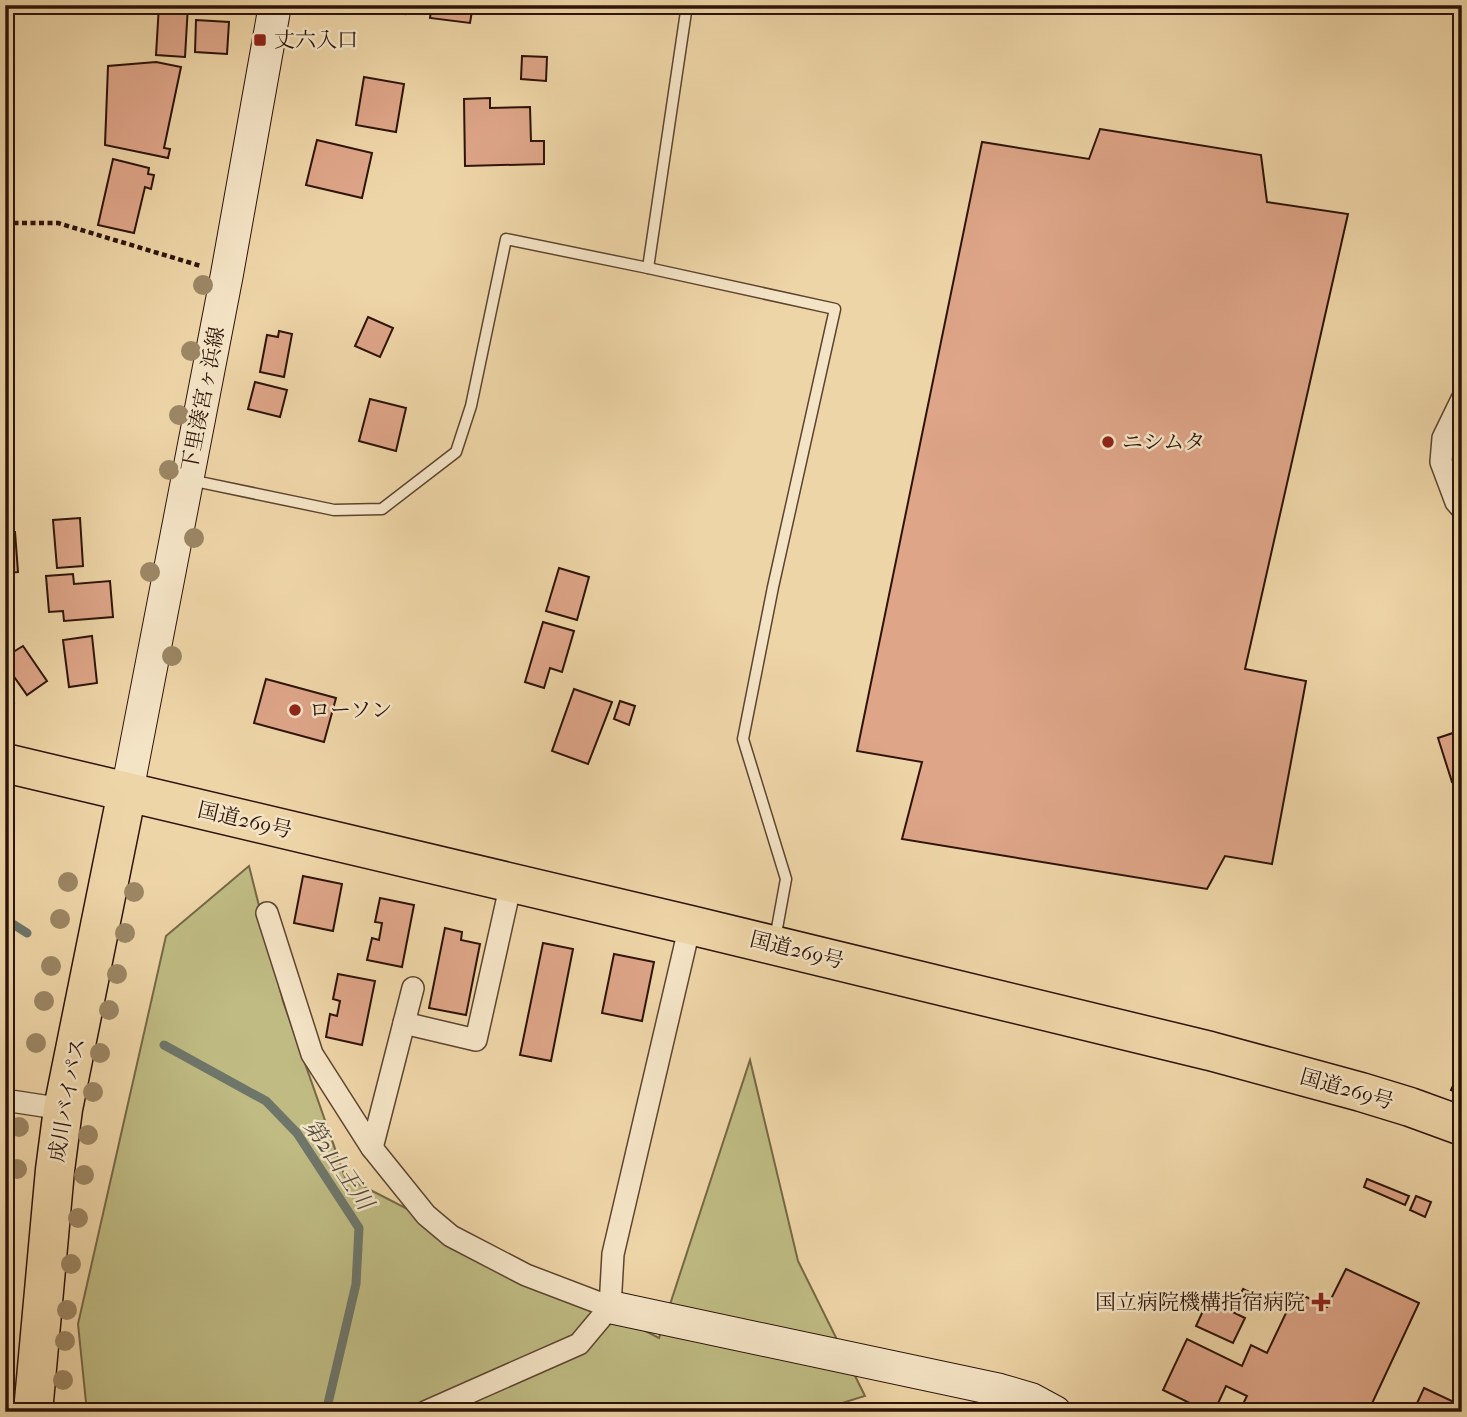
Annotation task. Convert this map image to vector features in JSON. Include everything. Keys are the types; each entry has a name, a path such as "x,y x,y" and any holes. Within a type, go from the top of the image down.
{"highway":[{"name":"国道269号","path":"5,762 1222,1055 1362,1092 1462,1126"},
{"name":"成川バイパス","path":"33,1412 63,1109 127,792"}],"main road":[{"name":"下里湊宮ヶ浜線","path":"127,792 227,274 275,5"},
{"path":"610,1307 1000,1390 1031,1399 1055,1412"}],"street":[{"path":"1462,399 1443,438 1441,462 1456,502 1462,509"},
{"path":"404,1023 476,1040 511,883"},
{"path":"267,914 312,1054 372,1148 426,1215 451,1236 526,1275 610,1307"},
{"path":"425,1412 579,1344 610,1307 613,1254 690,925"},
{"path":"372,1148 412,988"},
{"path":"5,1098 63,1109"}],"lane":[{"path":"648,268 687,5"},
{"path":"187,479 334,510 382,509 456,452 471,407 506,239 835,309 773,587 743,739 786,880 774,945"}],"path":[{"path":"5,223 58,223 227,274"}],"shaded area":[{"path":"249,866 283,1001 345,1177 659,1338 750,1060 798,1261 865,1396 813,1412 87,1412 78,1324 166,936"}],"building":[{"path":"159,5 188,5 185,57 156,55"},
{"path":"356,5 406,5 405,14"},
{"path":"432,5 473,5 470,23 430,18"},
{"path":"196,20 229,22 227,54 195,52"},
{"path":"522,56 547,57 546,81 521,79"},
{"path":"156,62 181,67 164,148 170,149 168,158 105,145 108,66"},
{"path":"364,77 404,84 396,132 356,125"},
{"path":"490,98 490,108 530,107 531,141 544,141 544,164 465,166 464,99"},
{"name":"ニシムタ","path":"1100,129 1261,155 1267,202 1348,214 1245,669 1306,681 1272,864 1225,856 1207,889 902,839 922,762 857,751 982,142 1089,159"},
{"path":"317,140 372,153 362,198 306,185"},
{"path":"113,159 149,168 148,174 154,175 151,189 145,187 134,233 98,225"},
{"path":"368,317 393,328 380,357 355,346"},
{"path":"279,331 292,334 284,377 260,372 267,335 278,337"},
{"path":"255,382 287,390 280,417 248,409"},
{"path":"370,399 406,408 396,451 359,441"},
{"path":"80,518 83,566 57,568 53,520"},
{"path":"15,532 18,572 5,573 5,533"},
{"path":"559,568 589,577 577,620 546,611"},
{"path":"73,574 74,584 110,581 113,617 64,621 63,611 49,612 46,576"},
{"path":"543,622 574,631 562,672 550,668 544,688 525,682"},
{"path":"92,636 97,683 69,687 63,640"},
{"path":"23,646 47,681 27,695 5,664 5,657"},
{"name":"ローソン","path":"266,679 336,698 324,742 254,723"},
{"path":"574,689 612,702 588,764 552,751"},
{"path":"5,701 14,704 7,729 5,728"},
{"path":"620,701 635,706 629,725 614,719"},
{"path":"1462,730 1462,779 1452,782 1438,738"},
{"path":"1462,826 1462,847 1456,828"},
{"path":"303,876 342,884 333,931 294,923"},
{"path":"380,898 414,905 402,967 367,960 372,938 379,940 382,923 375,922"},
{"path":"445,928 462,932 461,940 480,944 466,1015 429,1008"},
{"path":"543,943 573,949 551,1061 520,1055"},
{"path":"614,954 654,962 642,1021 602,1013"},
{"path":"338,974 375,981 362,1045 326,1037 330,1014 337,1016 340,1001 333,999"},
{"path":"1459,1073 1462,1074 1462,1095 1451,1090"},
{"path":"1367,1179 1409,1196 1405,1205 1364,1187"},
{"path":"1416,1196 1431,1202 1425,1217 1410,1210"},
{"path":"1346,1269 1419,1303 1368,1412 1239,1412 1247,1396 1226,1386 1214,1412 1208,1412 1163,1390 1187,1339 1242,1366 1251,1345 1267,1353 1296,1292 1327,1307"},
{"path":"1243,1289 1257,1296 1252,1306 1238,1299"},
{"path":"1208,1300 1245,1318 1233,1343 1196,1326"},
{"path":"1424,1388 1458,1404 1462,1396 1462,1412 1413,1412"}],"waterway":[{"name":"第2山王川","path":"5,919 27,933"},
{"name":"第2山王川","path":"164,1045 266,1101 297,1133 359,1228 356,1284 326,1412"}],"tunnel":[{"path":"5,1388 40,1407"}],"place":[{"name":"丈六入口","path":"260,40"},
{"name":"ニシムタ","path":"1108,442"},
{"name":"ローソン","path":"295,710"},
{"name":"国立病院機構指宿病院","path":"1321,1302"}]}
